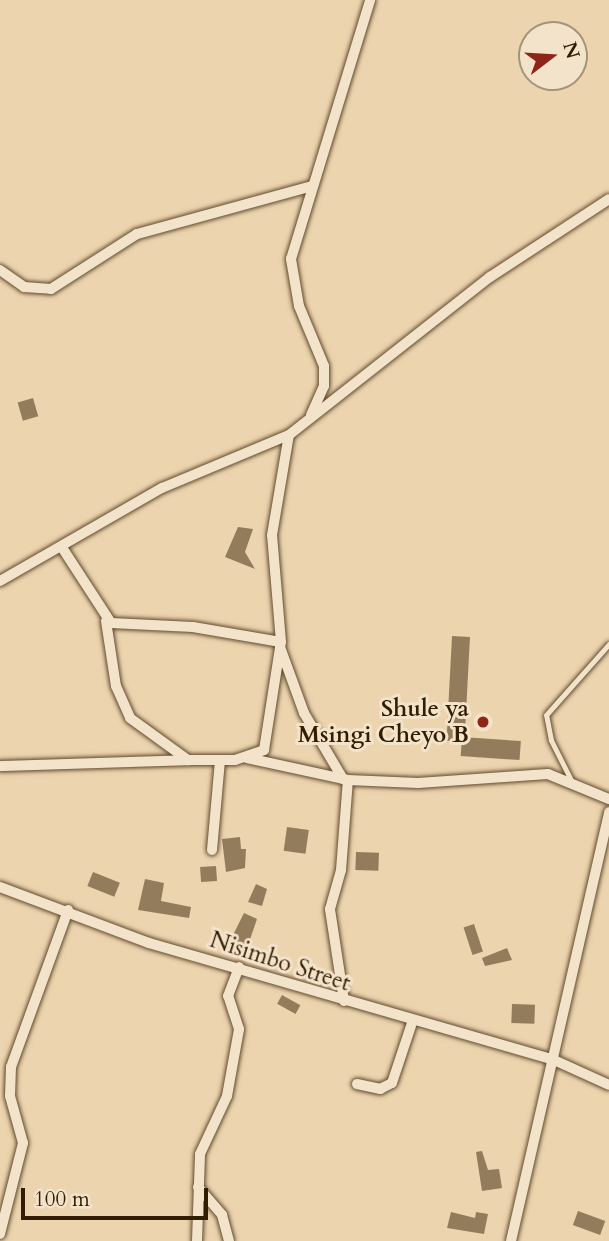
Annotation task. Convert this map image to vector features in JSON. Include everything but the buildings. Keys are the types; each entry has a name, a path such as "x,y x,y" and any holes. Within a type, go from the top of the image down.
{"street":[{"path":"308,420 320,400 324,366 299,306 291,271 312,186 330,145 344,72 369,18 370,0"},
{"path":"0,270 24,287 51,289 137,234 312,186"},
{"path":"0,581 63,549 162,488 289,435 491,277 609,199"},
{"path":"247,758 268,742 280,645 272,535 289,435"},
{"path":"63,549 106,621 123,709 188,760"},
{"path":"106,621 194,627 280,645"},
{"path":"280,645 304,713 345,780 343,857 330,909 344,1002"},
{"path":"0,766 247,758 345,780 418,783 526,773 570,780 609,799"},
{"path":"212,850 220,760"},
{"path":"511,1241 606,845 609,811"},
{"name":"Nisimbo Street","path":"0,887 68,910 149,943 239,967 412,1023 554,1060 609,1085"},
{"path":"0,1234 23,1143 10,1096 11,1068 68,910"},
{"path":"197,1241 200,1154 227,1096 239,1028 228,996 239,967"},
{"path":"357,1084 380,1089 392,1083 412,1023"},
{"path":"198,1187 222,1214 229,1241"}],"lane":[{"path":"570,780 545,725 546,715 609,644"}],"place":[{"name":"Shule ya Msingi Cheyo B","path":"483,722"}]}
